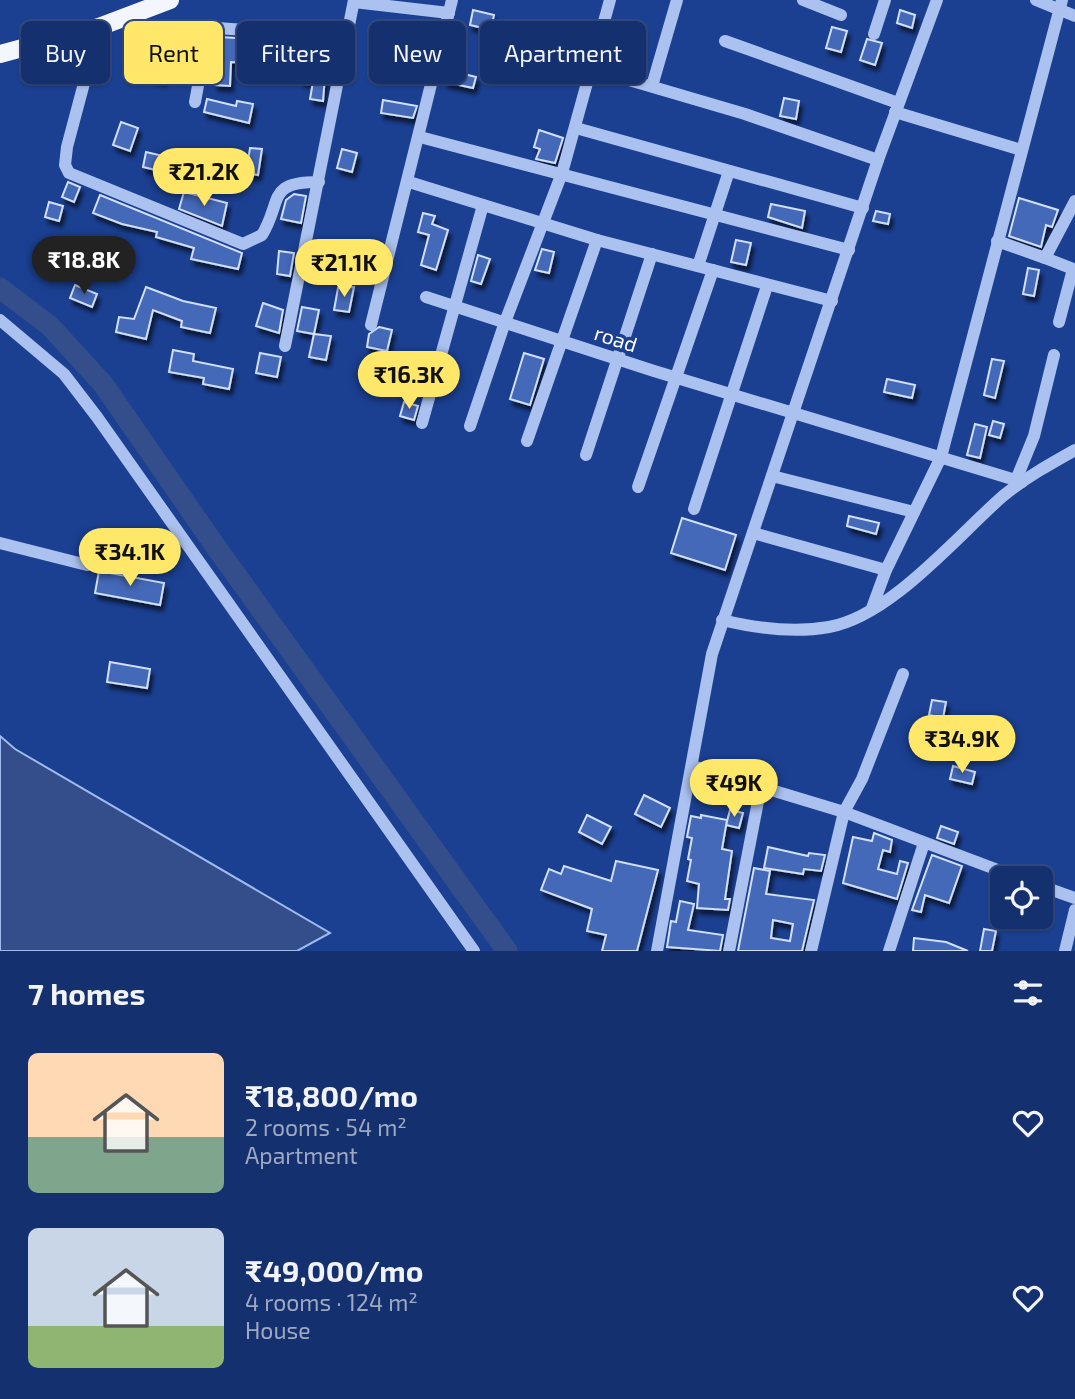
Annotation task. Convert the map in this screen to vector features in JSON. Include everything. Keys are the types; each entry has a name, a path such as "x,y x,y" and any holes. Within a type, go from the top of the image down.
{"main road":[{"path":"110,23 170,0"},
{"path":"0,54 21,48"}],"street":[{"path":"604,21 610,0"},
{"path":"652,86 677,0"},
{"path":"803,0 841,15"},
{"path":"874,34 885,0"},
{"path":"657,951 692,766 704,682 722,620 795,412 896,108 937,0"},
{"path":"1036,0 1061,5 1075,16"},
{"path":"350,21 354,1 450,6 409,182 371,325"},
{"path":"872,608 886,570 941,457 1061,5"},
{"path":"195,102 207,37 217,28 237,29"},
{"path":"725,41 896,108 1021,150"},
{"path":"84,84 67,147 65,165 69,173 243,244 262,234 276,195 283,187 294,182 319,182"},
{"path":"285,346 337,84"},
{"path":"470,426 505,322 562,173 586,84"},
{"path":"645,84 745,114 878,160"},
{"path":"576,128 863,208"},
{"path":"420,137 849,250"},
{"path":"698,266 729,171"},
{"path":"409,182 597,240 832,301"},
{"path":"1045,258 1075,201"},
{"path":"422,423 483,205"},
{"path":"527,441 597,240"},
{"path":"997,241 1074,270 1059,322"},
{"path":"586,455 652,254"},
{"path":"638,487 713,270"},
{"path":"694,509 767,285"},
{"name":"road","path":"426,297 1019,481"},
{"path":"1,322 64,374 97,417 474,951"},
{"path":"1019,481 1034,436 1054,355"},
{"path":"722,620 781,628 830,627 872,608 924,573 1019,481 1075,450"},
{"path":"772,477 914,512"},
{"path":"753,533 886,570"},
{"path":"0,544 87,565"},
{"path":"811,951 844,812 862,779 903,674"},
{"path":"692,766 844,812 990,867"},
{"path":"729,951 737,894 761,786"},
{"path":"889,951 923,843"},
{"path":"1053,890 1075,898"},
{"path":"1065,951 1075,910"}],"water":[{"path":"0,736 15,749 330,933 297,951 0,951"}],"building":[{"path":"473,10 494,15 493,21 480,21 480,27 470,25"},
{"path":"900,10 915,15 912,28 897,23"},
{"path":"832,27 847,31 841,52 826,48"},
{"path":"223,37 237,38 237,62 231,62 230,86 215,85 223,84"},
{"path":"867,39 882,43 875,65 860,60"},
{"path":"466,74 476,77 473,88 454,84 466,84"},
{"path":"313,84 324,84 323,101 310,99"},
{"path":"784,98 799,101 796,119 780,116"},
{"path":"207,99 236,106 237,101 253,104 249,123 204,112"},
{"path":"383,100 417,106 413,118 381,113"},
{"path":"121,122 138,128 130,151 113,145"},
{"path":"539,130 563,138 555,163 536,159 540,149 534,147"},
{"path":"250,148 262,149 258,175 246,173"},
{"path":"342,149 357,153 352,172 337,168"},
{"path":"146,152 163,156 160,171 143,167"},
{"path":"68,182 80,187 74,202 62,197"},
{"path":"184,192 227,203 222,226 179,209"},
{"path":"294,194 306,196 301,223 281,219 286,200"},
{"path":"100,195 242,253 238,269 191,259 194,248 156,237 157,232 122,224 93,213"},
{"path":"1019,198 1058,210 1052,227 1046,225 1041,247 1009,236"},
{"path":"49,202 63,206 59,221 45,217"},
{"path":"771,204 805,211 802,228 768,217"},
{"path":"876,211 890,214 888,224 873,221"},
{"path":"423,213 435,216 432,224 448,230 436,270 421,265 429,235 418,232"},
{"path":"64,237 73,238 69,262 60,260"},
{"path":"736,240 751,243 746,265 731,262"},
{"path":"542,249 554,252 549,273 535,270"},
{"path":"279,251 294,253 290,276 277,274"},
{"path":"478,255 490,259 481,284 471,281"},
{"path":"1028,268 1039,270 1034,296 1023,294"},
{"path":"75,285 97,294 92,307 70,298"},
{"path":"146,287 183,301 216,308 210,333 181,327 182,321 153,310 146,339 116,332 119,317 134,319"},
{"path":"354,287 349,312 334,310 338,288"},
{"path":"263,303 283,310 279,333 256,326"},
{"path":"302,307 319,310 314,334 297,331"},
{"path":"379,327 392,330 387,351 367,347 369,334"},
{"path":"314,334 331,336 326,360 309,357"},
{"path":"173,350 194,354 193,361 233,369 229,389 203,384 204,378 169,372"},
{"path":"260,353 281,357 277,377 256,373"},
{"path":"524,353 544,359 530,405 510,399"},
{"path":"391,356 409,362 400,389 382,382"},
{"path":"992,359 1004,361 995,398 984,395"},
{"path":"887,379 915,385 912,398 884,392"},
{"path":"404,402 418,406 414,420 400,416"},
{"path":"993,421 1004,424 1000,438 989,435"},
{"path":"975,424 987,427 980,458 967,455"},
{"path":"849,516 879,523 876,534 847,526"},
{"path":"682,518 736,535 725,570 671,553"},
{"path":"99,571 164,583 160,605 95,593"},
{"path":"110,662 150,669 147,688 107,682"},
{"path":"932,700 946,702 943,718 929,715"},
{"path":"953,766 975,772 972,784 950,779"},
{"path":"644,795 670,808 661,827 635,814"},
{"path":"730,810 743,813 739,828 726,825"},
{"path":"587,815 611,827 602,844 579,832"},
{"path":"701,815 727,820 722,849 732,851 725,899 730,899 728,910 697,908 699,884 687,881 692,838 687,837 691,816 701,818"},
{"path":"941,826 958,832 954,844 937,838"},
{"path":"874,833 892,840 890,852 883,850 878,869 897,874 900,861 908,863 897,899 843,883 853,837 872,841"},
{"path":"768,847 808,856 809,853 825,855 821,871 804,869 803,874 764,868"},
{"path":"932,855 962,866 949,903 925,895 921,912 912,910"},
{"path":"616,861 658,870 637,951 602,951 606,935 587,931 592,909 541,890 549,869 561,874 564,866 611,881"},
{"path":"754,868 770,871 766,894 814,900 802,951 738,951","holes":["773,920 793,924 790,941 771,938"]},
{"path":"680,901 694,904 688,930 723,935 720,951 667,947 671,921 676,922"},
{"path":"984,929 996,931 992,951 980,951"},
{"path":"914,938 946,942 968,951 913,951"}],"waterway":[{"path":"0,288 50,326 103,384 216,547 507,951"}]}
